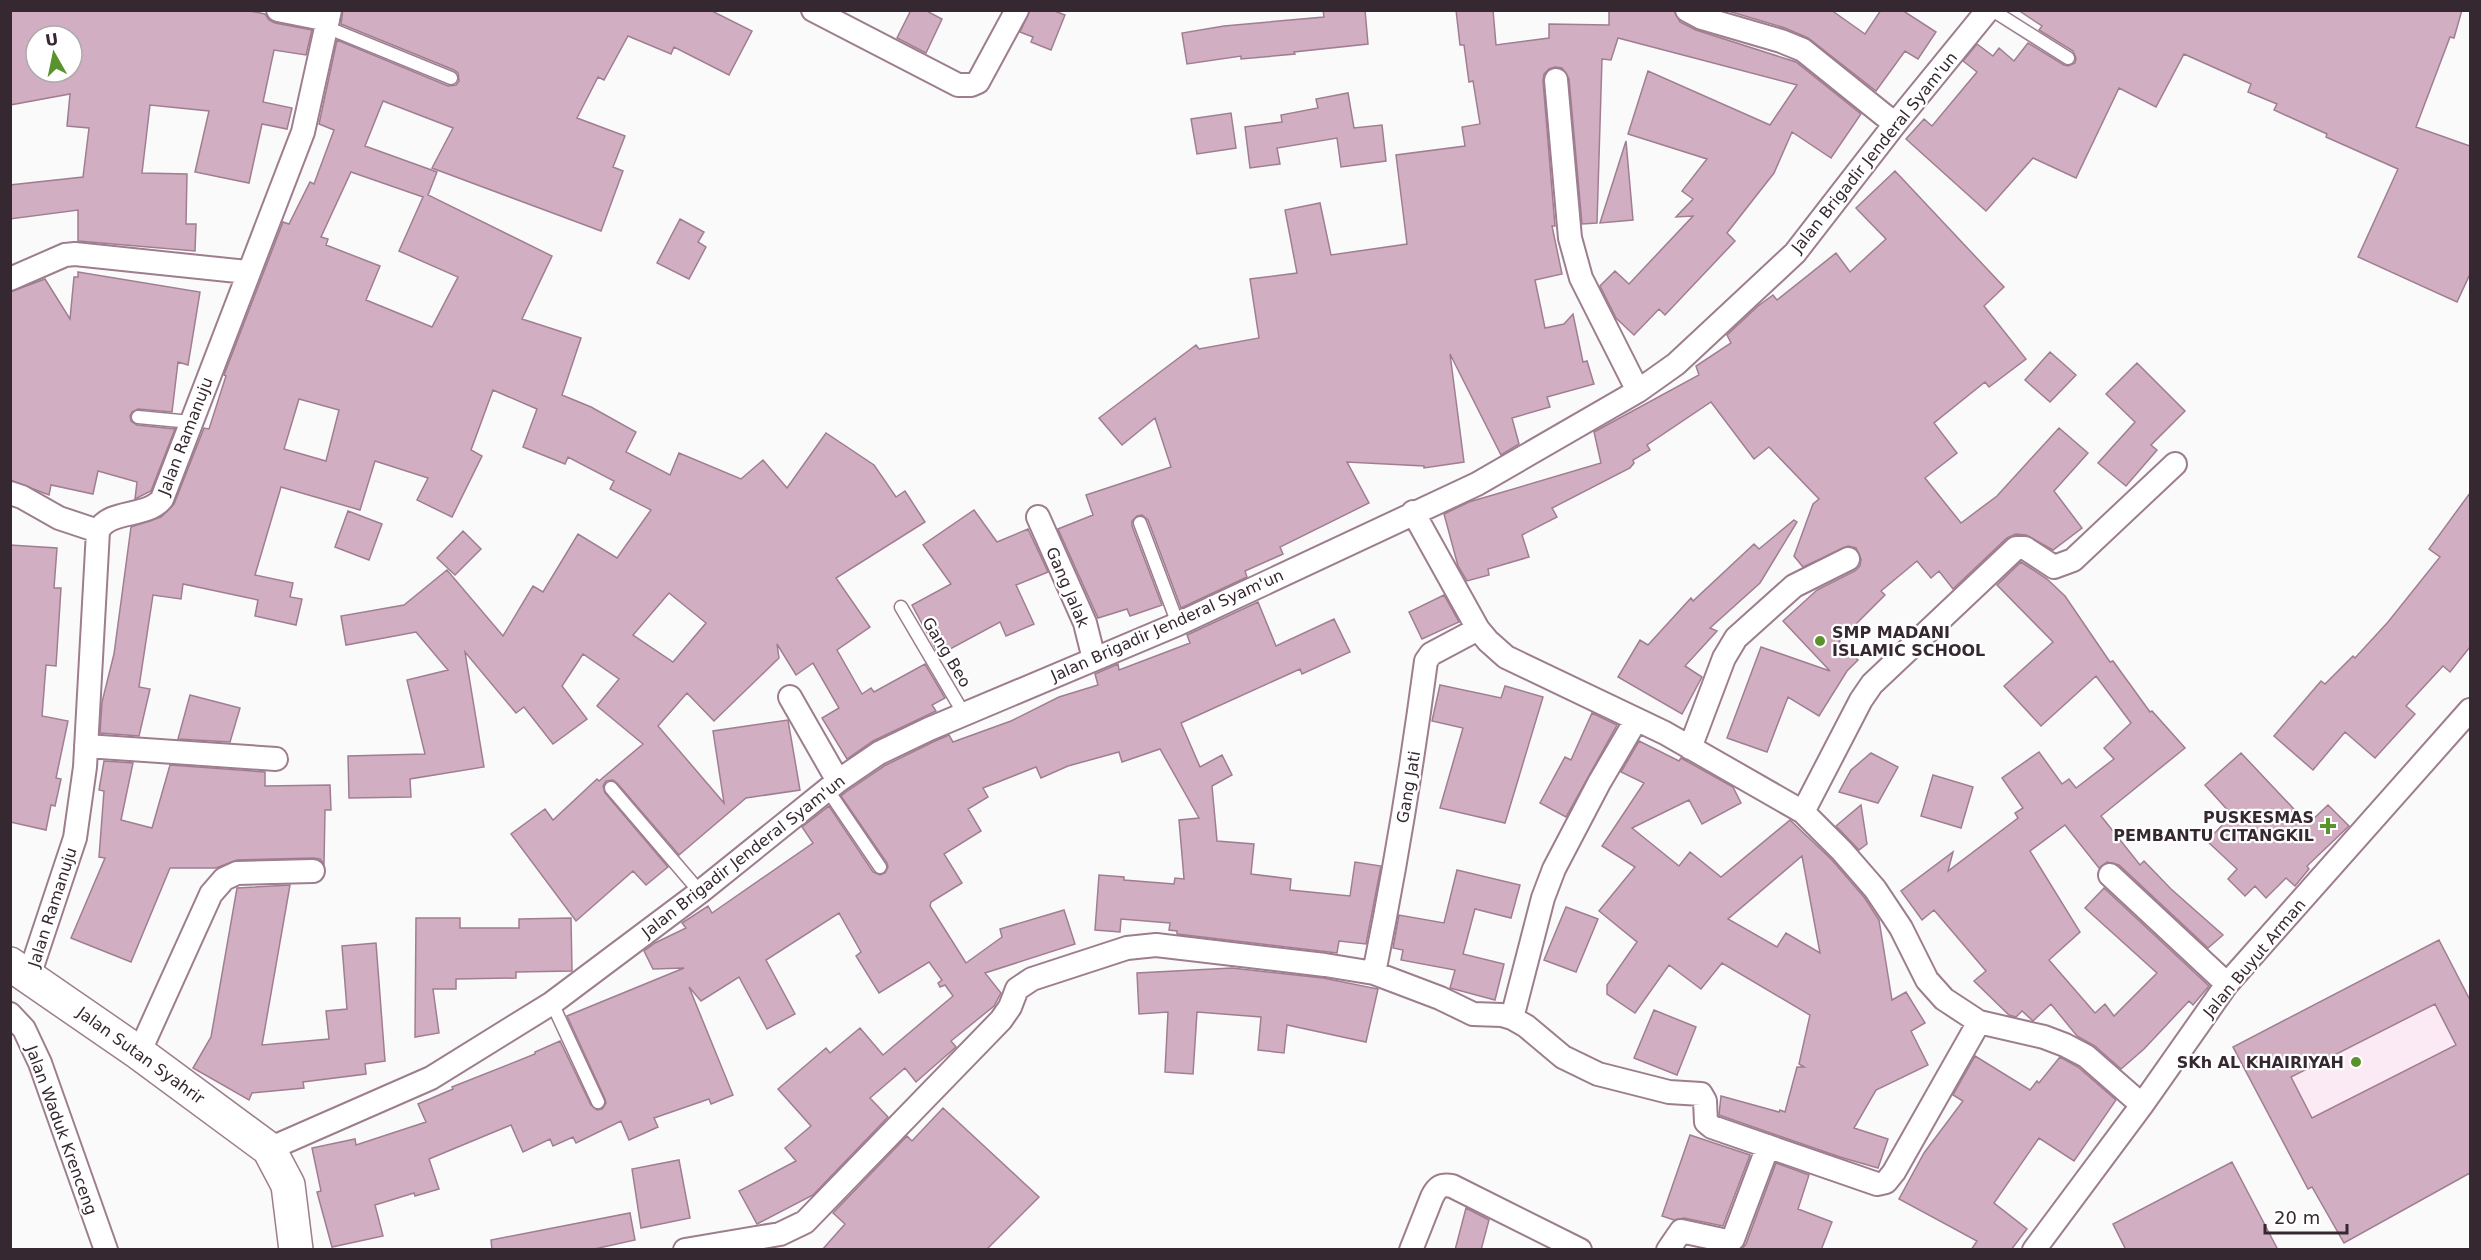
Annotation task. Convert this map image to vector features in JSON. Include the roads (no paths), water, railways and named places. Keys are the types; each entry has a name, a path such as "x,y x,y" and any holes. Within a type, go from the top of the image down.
{"street":[{"path":"278,10 328,19"},
{"path":"813,10 958,85 971,85 978,82 1017,10"},
{"path":"1687,10 1702,18 1781,40 1803,50 1894,123"},
{"name":"Jalan Brigadir Jenderal Syam'un","path":"269,1149 431,1078 552,1003 700,892 833,785 879,753 964,714 1178,624 1477,484 1638,391 1676,364 1795,253 1894,123 1990,10"},
{"name":"Jalan Ramanuju","path":"20,970 75,838 86,746 98,531 108,521 158,505 162,499 247,272 303,132 328,19"},
{"path":"1556,80 1570,238 1581,278 1638,391"},
{"path":"10,279 65,255 75,254 247,272"},
{"path":"1803,812 1861,700 1872,684 2016,548 2025,548 2054,567 2073,560 2175,464"},
{"path":"10,493 22,497 59,518 98,531"},
{"path":"1413,512 1478,629 1506,657 1690,748 1803,812 1842,851 1875,889 1900,928 1927,980 1944,999 1980,1022 2044,1037 2086,1056 2142,1105"},
{"name":"Gang Jalak","path":"1038,518 1082,615 1094,658"},
{"path":"1690,748 1724,658 1736,638 1794,586 1848,559"},
{"name":"Gang Jati","path":"1374,974 1391,894 1393,870 1412,771 1426,661 1431,654 1478,629"},
{"path":"790,697 833,785"},
{"name":"Jalan Buyut Arman","path":"2034,1250 2142,1105 2227,984 2470,710"},
{"path":"1512,1018 1543,898 1554,869 1599,783 1636,720"},
{"path":"86,746 276,759"},
{"path":"139,1053 211,894 224,879 237,873 313,871"},
{"path":"2110,875 2227,984"},
{"path":"685,1250 780,1234 805,1222 1001,1020 1010,1007 1017,989 1032,979 1127,948 1155,945 1325,965 1374,974 1440,998 1473,1014 1502,1015 1512,1018 1526,1026 1574,1064 1628,1083 1677,1094 1701,1094 1705,1101 1708,1125 1877,1184 1886,1182 1894,1173 1980,1022"},
{"name":"Jalan Sutan Syahrir","path":"20,970 139,1053 269,1149"},
{"name":"Jalan Waduk Krenceng","path":"10,1014 24,1029 40,1062 106,1250"},
{"path":"1668,1250 1681,1231 1727,1242 1733,1239 1768,1146"},
{"path":"269,1149 288,1185 296,1250"},
{"path":"1411,1250 1432,1197 1437,1189 1445,1185 1452,1186 1580,1250"}],"lane":[{"path":"1990,10 2068,58"},
{"path":"328,19 451,78"},
{"path":"138,417 190,422"},
{"path":"1140,524 1178,624"},
{"name":"Gang Beo","path":"901,607 964,714"},
{"path":"833,785 879,867"},
{"path":"611,788 700,892"},
{"path":"552,1003 598,1102"}],"place":[{"name":"SMP MADANI ISLAMIC SCHOOL","path":"1820,641"},
{"name":"PUSKESMAS PEMBANTU CITANGKIL","path":"2328,826"},
{"name":"SKh AL KHAIRIYAH","path":"2356,1062"}]}
